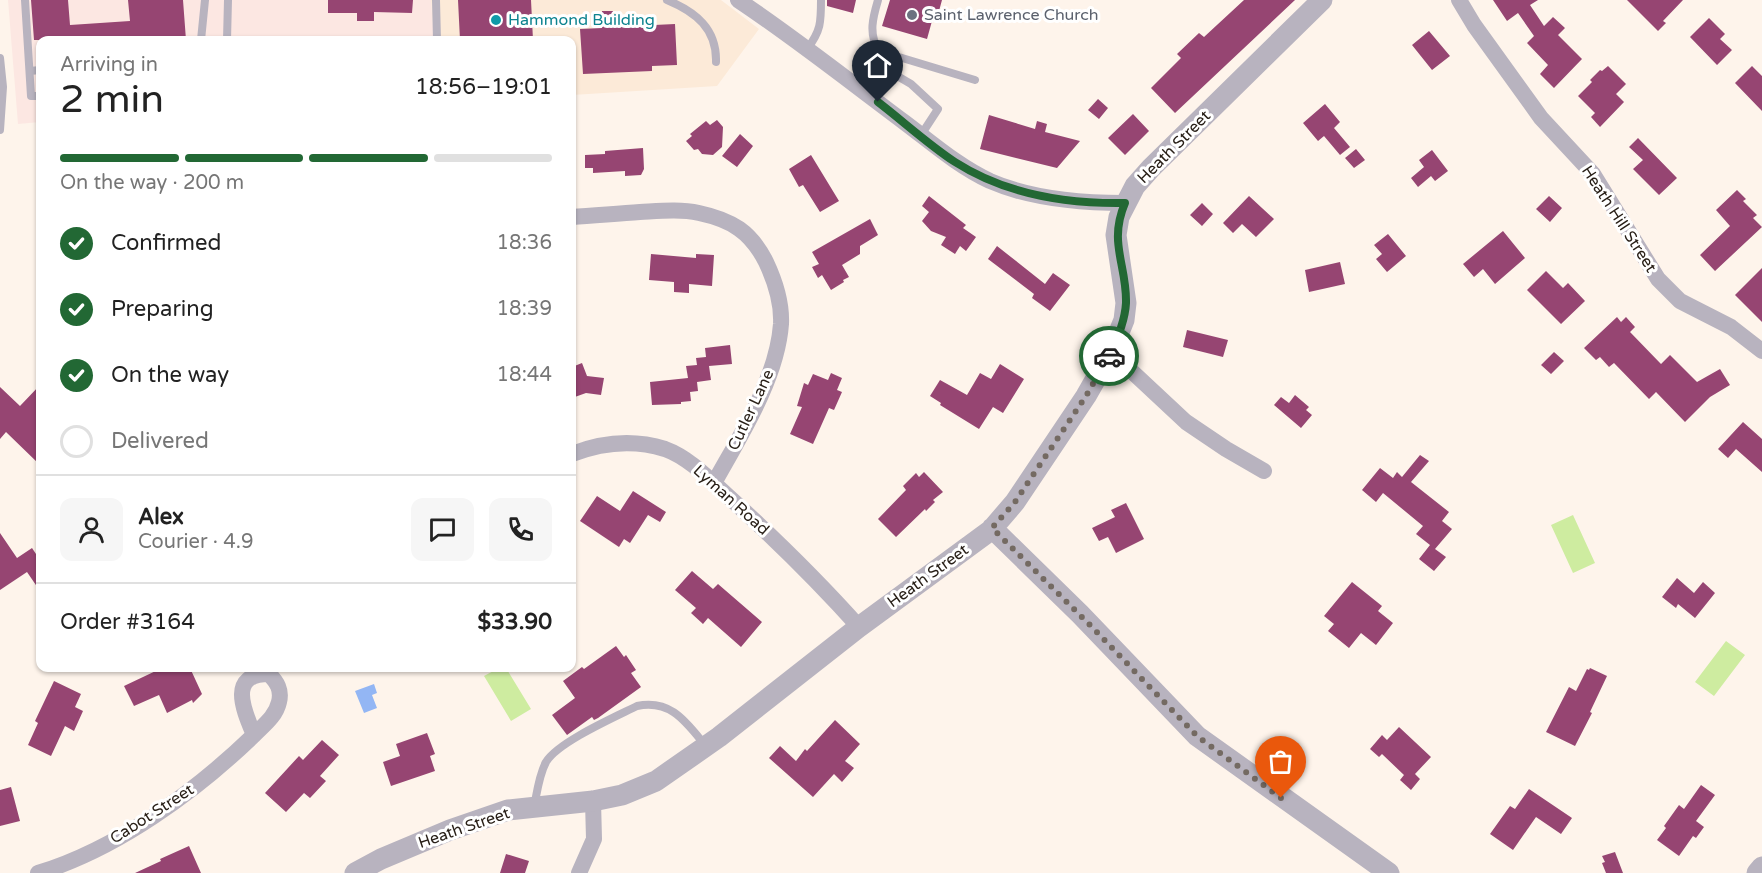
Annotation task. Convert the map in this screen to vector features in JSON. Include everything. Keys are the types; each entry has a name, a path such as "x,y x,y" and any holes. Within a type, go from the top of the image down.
{"street":[{"path":"738,0 807,49 955,162 1003,185 1025,192 1097,203 1125,203"},
{"name":"Heath Street","path":"355,873 381,859 450,830 508,810 593,801 622,795 656,781 706,746 916,583 976,542 992,528 1015,502 1034,474 1086,396 1111,352 1124,320 1126,303 1116,235 1119,217 1135,186 1322,0"},
{"name":"Heath Hill Street","path":"1459,0 1540,118 1593,174 1658,279 1680,301 1731,327 1762,351"},
{"name":"Cutler Lane","path":"576,217 674,210 693,212 730,223 741,229 758,246 778,299 781,324 768,376 748,423 714,483"},
{"path":"1111,352 1186,422 1264,471"},
{"name":"Lyman Road","path":"576,452 613,442 650,445 681,457 714,483 775,540 859,627"},
{"path":"992,528 1197,736 1389,873"},
{"name":"Cabot Street","path":"38,873 97,849 148,820 238,752 254,735"},
{"path":"579,873 594,839 593,801"},
{"path":"1757,873 1762,867"}],"lane":[{"path":"25,0 31,96 36,96"},
{"path":"201,36 205,0"},
{"path":"227,36 228,0"},
{"path":"436,0 437,36"},
{"path":"667,0 685,7 706,26 716,47 716,62"},
{"path":"807,49 816,37 821,22 821,0"},
{"path":"878,0 872,21 874,44 879,51 975,80"},
{"path":"861,90 879,51"},
{"path":"0,58 3,87 0,130"},
{"path":"875,63 911,84 938,109 921,135"},
{"path":"30,71 36,70"},
{"path":"534,807 540,778 547,761 560,747 637,706 650,703 665,707 684,719 706,746"}],"shaded area":[{"path":"8,0 431,0 434,36 36,36 36,122 18,124"},
{"path":"431,0 721,0 759,29 717,86 576,95 576,36 434,36"}],"green space":[{"path":"1573,515 1595,563 1573,573 1551,525"},
{"path":"1726,641 1745,655 1714,696 1695,682"},
{"path":"492,672 508,672 531,709 511,721 484,676"}],"water":[{"path":"374,684 377,693 372,695 377,708 364,713 355,691"}],"building":[{"path":"31,0 68,0 70,25 130,21 128,0 183,0 186,36 36,36 34,40"},
{"path":"328,0 413,0 412,13 374,12 374,21 357,21 357,13 328,13"},
{"name":"Hammond Building","path":"458,0 531,0 533,36 460,36"},
{"path":"827,0 856,0 853,13 827,6"},
{"name":"Saint Lawrence Church","path":"890,0 942,0 936,22 932,21 927,39 882,26"},
{"path":"1244,0 1295,0 1175,113 1151,88 1181,58 1177,54 1199,33 1204,37"},
{"path":"1493,0 1538,0 1530,5 1544,26 1553,17 1565,28 1558,35 1582,59 1554,88 1540,74 1548,65 1527,43 1534,36 1518,13 1507,21"},
{"path":"1627,0 1683,0 1663,21 1666,23 1658,31"},
{"path":"602,11 613,11 613,27 675,24 677,65 652,66 652,71 583,74 580,29 602,28"},
{"path":"1709,18 1725,34 1720,39 1732,50 1717,65 1690,37"},
{"path":"1429,31 1450,56 1432,70 1412,45"},
{"path":"1608,66 1626,84 1616,94 1624,102 1600,127 1591,117 1595,113 1578,96 1600,70"},
{"path":"1752,66 1762,76 1762,111 1735,83"},
{"path":"1098,99 1108,108 1099,119 1088,110"},
{"path":"1325,104 1340,122 1334,128 1350,147 1340,155 1324,136 1318,141 1303,123"},
{"path":"1133,114 1149,131 1125,155 1108,138"},
{"path":"989,115 1035,129 1037,121 1047,124 1045,132 1080,141 1057,168 980,149"},
{"path":"717,120 723,127 722,147 713,155 702,154 698,149 694,150 686,141 692,136 690,134 706,121 710,125"},
{"path":"740,134 753,146 737,167 722,156"},
{"path":"1638,138 1677,178 1659,195 1633,169 1643,160 1629,147"},
{"path":"643,148 644,169 641,175 625,176 625,171 593,173 593,168 585,168 585,155"},
{"path":"1356,149 1365,160 1354,168 1345,158"},
{"path":"1432,150 1448,171 1435,181 1431,176 1418,187 1411,178 1424,167 1419,160"},
{"path":"811,155 839,201 820,212 803,185 799,187 789,169"},
{"path":"1737,190 1746,199 1743,201 1757,215 1753,218 1762,227 1715,271 1700,255 1730,226 1716,210"},
{"path":"929,196 966,225 963,228 976,237 966,251 960,246 955,254 941,245 946,237 931,231 922,221 929,212 922,206"},
{"path":"1249,196 1274,219 1256,237 1242,224 1233,233 1223,223"},
{"path":"1549,196 1562,208 1550,222 1536,209"},
{"path":"1202,203 1213,214 1202,226 1190,215"},
{"path":"870,219 878,235 860,246 860,254 842,265 849,277 831,290 822,275 818,278 812,267 819,264 812,252"},
{"path":"1503,231 1525,258 1495,284 1483,269 1474,277 1463,264"},
{"path":"1388,234 1406,256 1387,272 1376,259 1382,254 1374,245"},
{"path":"997,246 1045,284 1053,273 1070,285 1050,311 1032,298 1034,294 988,259"},
{"path":"651,254 696,258 696,254 714,255 712,286 689,284 689,293 674,292 674,282 649,280"},
{"path":"1340,262 1345,284 1309,292 1305,270"},
{"path":"1762,268 1762,322 1735,295"},
{"path":"1546,271 1563,288 1568,283 1585,301 1561,324 1527,290"},
{"path":"1617,317 1621,322 1626,317 1635,327 1630,332 1661,364 1670,355 1697,382 1720,369 1730,385 1710,397 1685,422 1656,392 1649,399 1614,363 1609,367 1600,357 1596,360 1584,348"},
{"path":"1187,330 1228,340 1223,357 1183,347"},
{"path":"730,345 732,364 709,366 711,380 697,382 698,391 690,392 691,401 681,402 681,404 652,405 650,382 688,378 686,366 697,365 696,358 706,357 705,348"},
{"path":"1554,352 1564,361 1551,374 1541,365"},
{"path":"582,363 587,376 604,378 601,395 586,393 576,397 576,365"},
{"path":"1000,364 1024,379 1003,413 993,407 979,429 940,405 941,403 930,396 940,380 967,395 980,373 991,379"},
{"path":"831,373 842,378 837,390 842,392 834,410 829,408 813,444 790,434 802,407 797,406 804,383 808,385 813,374 828,380"},
{"path":"0,387 20,406 36,389 36,461 6,432 0,439"},
{"path":"1295,395 1309,407 1306,410 1312,415 1301,428 1274,405 1281,397 1289,403"},
{"path":"1743,422 1762,439 1762,472 1736,449 1728,458 1718,449"},
{"path":"1420,455 1429,461 1411,482 1449,512 1442,521 1452,529 1435,549 1446,557 1434,571 1419,559 1430,545 1416,534 1423,526 1383,493 1376,502 1362,490 1380,468 1393,478 1397,472 1402,477"},
{"path":"924,472 943,492 933,500 935,502 926,511 925,509 896,537 878,519 906,490 903,486 916,473 919,477"},
{"path":"633,491 666,512 660,522 648,515 630,543 624,539 619,547 580,521 597,496 620,511"},
{"path":"1126,503 1144,539 1116,553 1108,537 1099,541 1092,528 1115,517 1111,510"},
{"path":"0,533 17,558 32,548 36,554 36,585 27,572 0,590"},
{"path":"692,571 713,589 718,584 762,622 741,647 708,618 703,624 691,613 696,608 675,590"},
{"path":"1677,578 1694,593 1703,582 1715,593 1695,618 1678,604 1676,608 1662,597"},
{"path":"1352,582 1382,606 1378,611 1393,623 1376,645 1361,633 1349,648 1328,631 1334,624 1324,616"},
{"path":"616,646 624,657 626,655 636,670 631,673 641,687 598,718 594,720 592,717 567,735 552,715 575,698 563,681 582,667 584,669"},
{"path":"1590,668 1607,676 1575,746 1546,732 1569,687 1576,691 1587,669"},
{"path":"154,672 192,672 202,694 193,703 192,700 167,713 159,695 134,706 124,686"},
{"path":"54,681 81,694 75,707 83,711 74,731 65,726 51,756 28,745 38,723 35,721"},
{"path":"835,720 860,744 845,761 854,768 842,782 834,774 813,797 769,758 780,746 796,761"},
{"path":"1399,727 1431,757 1415,774 1420,779 1411,790 1400,780 1404,775 1382,754 1379,757 1370,749 1382,735 1387,740"},
{"path":"427,733 435,754 430,756 435,771 391,786 383,762 400,756 396,744"},
{"path":"322,740 339,755 320,776 326,781 310,798 304,793 286,812 265,793 299,756 303,760"},
{"path":"1701,785 1715,795 1696,821 1704,827 1696,838 1693,836 1679,856 1657,840 1679,805 1684,809"},
{"path":"11,787 20,821 0,826 0,790"},
{"path":"1529,789 1572,818 1561,834 1536,817 1513,850 1490,834 1510,806 1515,809"},
{"path":"189,846 201,873 135,873 161,861 160,859"},
{"path":"1615,852 1623,873 1606,873 1602,856"},
{"path":"506,854 529,861 525,873 500,873"}],"way so far":[{"path":"1109,356 1086,396 1015,502 992,528 1197,736 1281,798"}],"place":[{"name":"Saint Lawrence Church","path":"912,15"},
{"name":"Hammond Building","path":"496,20"}],"route":[{"path":"878,102 955,162 992,181 1025,192 1061,199 1125,203 1119,217 1116,235 1126,303 1124,320 1109,356"}]}
